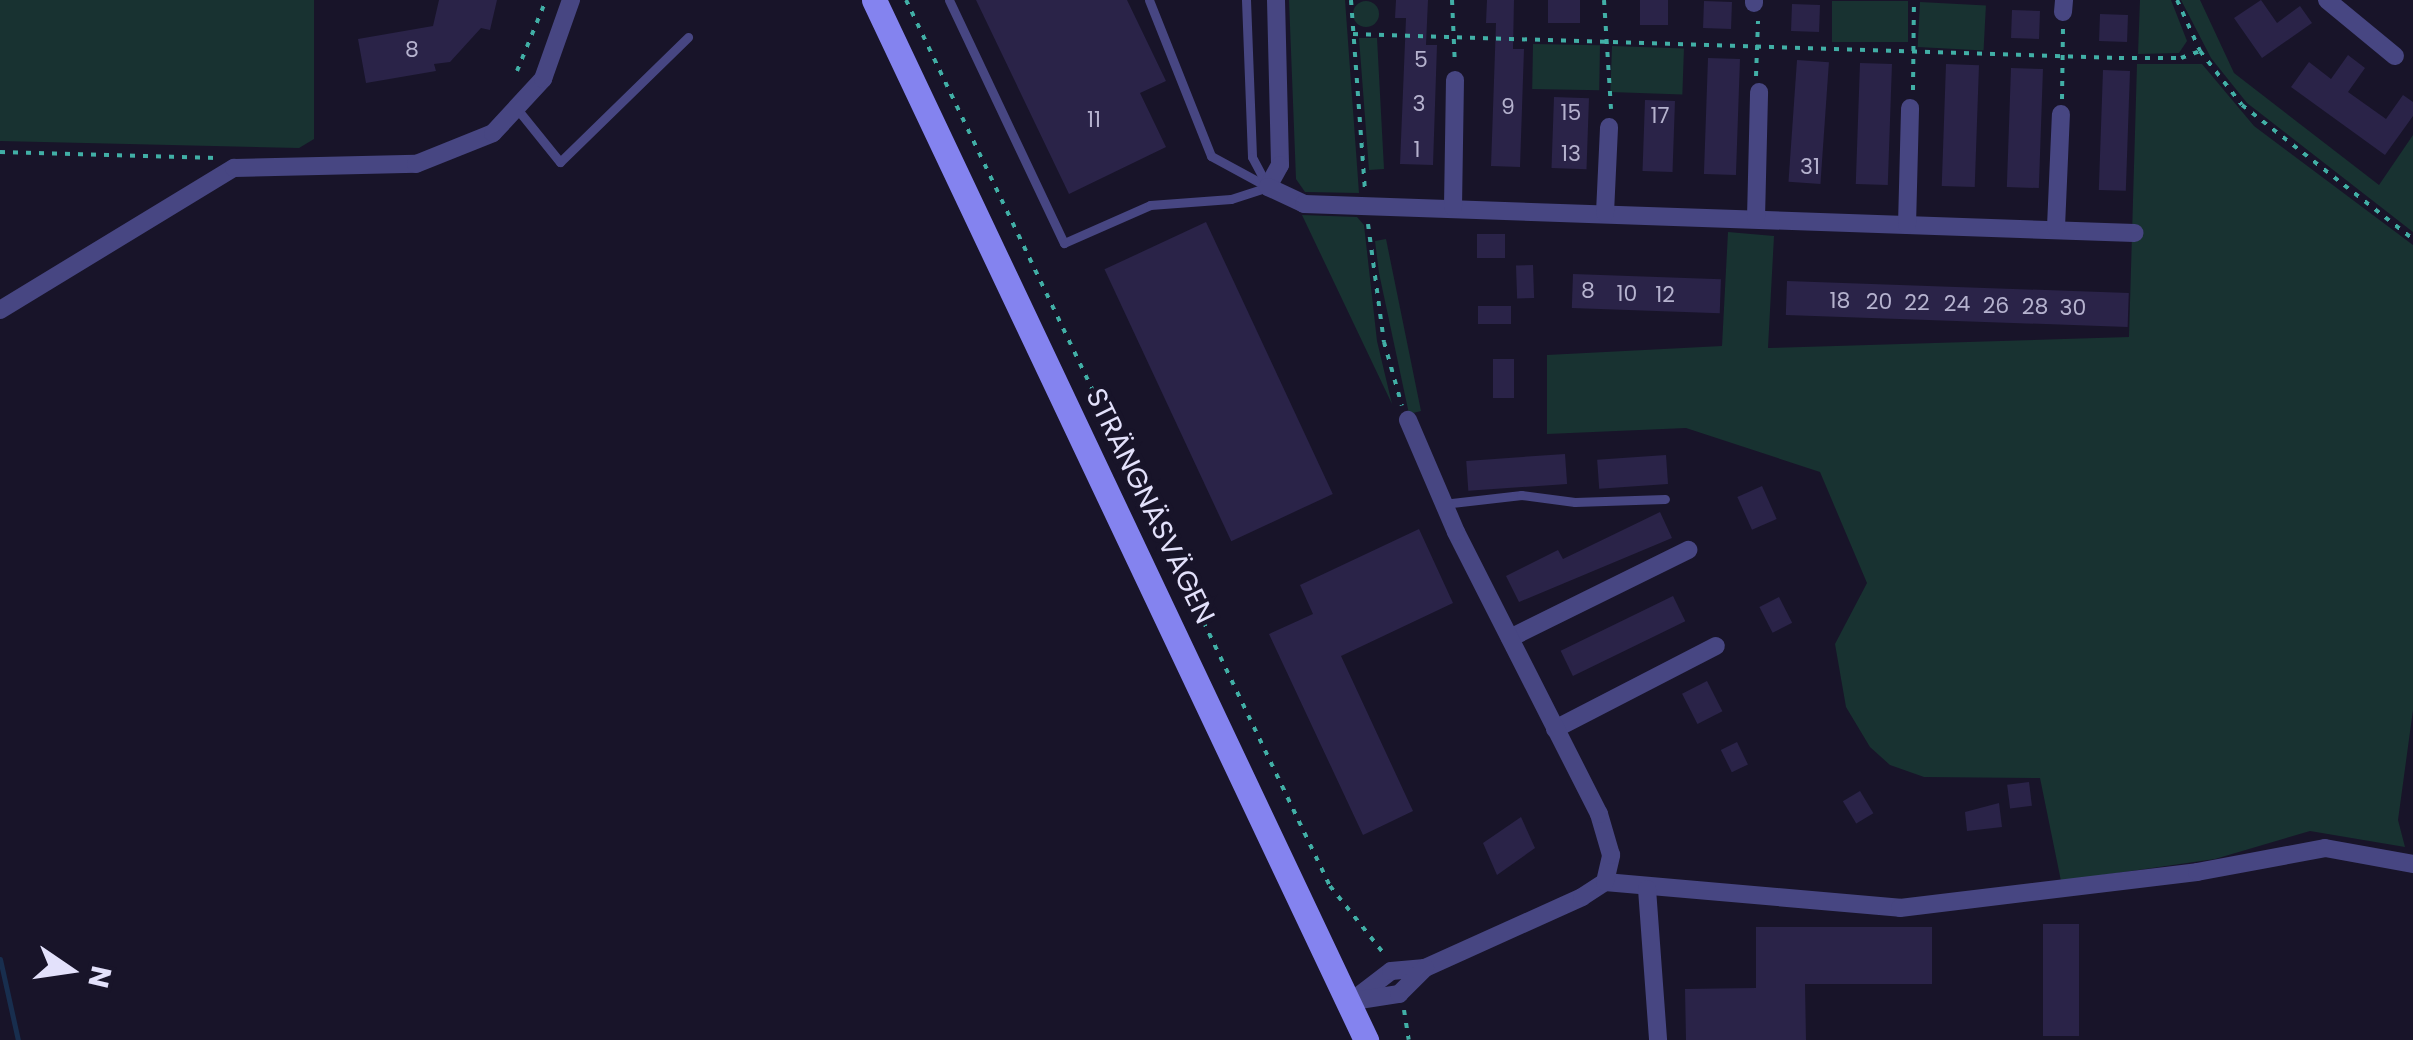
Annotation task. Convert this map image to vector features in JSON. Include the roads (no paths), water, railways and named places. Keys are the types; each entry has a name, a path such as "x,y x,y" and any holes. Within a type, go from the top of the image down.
{"main road":[{"name":"STRÄNGNÄSVÄGEN","path":"874,0 1352,1001 1366,1040"}],"street":[{"path":"0,310 234,168 416,164 481,140 518,110 559,48 571,0"},
{"path":"1276,0 1280,165 1268,187 1304,204 2056,227 2134,233"},
{"path":"2327,0 2395,56"},
{"path":"1454,207 1455,80"},
{"path":"1756,218 1759,96"},
{"path":"1907,224 1910,108"},
{"path":"2056,227 2061,114"},
{"path":"1605,213 1609,127"},
{"path":"1408,420 1443,504 1606,833 1606,882"},
{"path":"1510,638 1688,550"},
{"path":"1555,729 1716,646"},
{"path":"1352,1001 1399,994 1425,968 1606,882 1900,908 2197,872 2325,848 2413,864"},
{"path":"1647,888 1658,1040"}],"lane":[{"path":"949,0 1064,243 1150,205 1176,198 1232,200 1268,187"},
{"path":"1149,0 1211,156 1268,187"},
{"path":"1246,0 1252,157 1268,187"},
{"path":"518,110 560,162 688,37"},
{"path":"1443,504 1521,495 1575,502 1666,498"}],"waterway":[{"path":"0,959 18,1040"}]}
